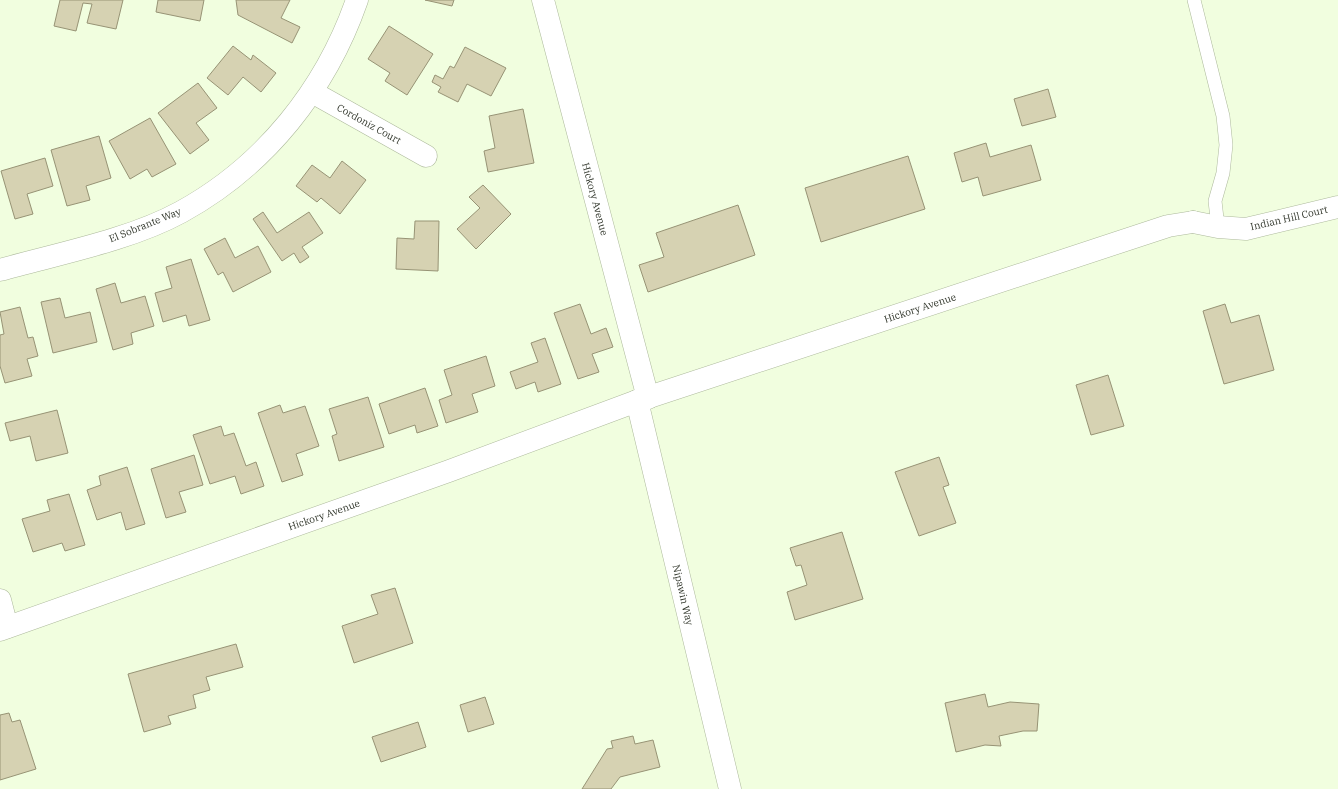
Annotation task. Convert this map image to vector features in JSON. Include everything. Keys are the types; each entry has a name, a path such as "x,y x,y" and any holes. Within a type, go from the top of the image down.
{"street":[{"name":"El Sobrante Way","path":"0,270 106,241 180,212 237,174 266,148 292,119 312,92 332,60 349,24 357,0"},
{"name":"Hickory Avenue","path":"543,0 642,399"},
{"name":"Cordoniz Court","path":"312,92 426,156"},
{"name":"Indian Hill Court","path":"1193,222 1218,227 1246,229 1338,206"},
{"name":"Hickory Avenue","path":"3,628 449,471 642,399 1168,226 1193,222"},
{"name":"Nipawin Way","path":"642,399 730,789"},
{"path":"0,600 3,628"}],"lane":[{"path":"1194,0 1222,116 1226,145 1223,173 1215,201 1218,227"}],"building":[{"path":"60,0 123,0 116,29 87,23 92,4 83,3 76,31 54,26"},
{"path":"158,0 204,0 200,21 156,12"},
{"path":"236,0 290,0 281,18 300,27 292,43 238,15"},
{"path":"425,0 454,0 452,6"},
{"path":"389,26 433,54 407,95 385,81 390,73 368,59"},
{"path":"233,46 251,60 253,55 276,73 261,92 243,77 228,95 207,78"},
{"path":"465,47 506,68 491,96 467,84 458,102 438,92 441,87 432,82 435,75 443,79 450,66 454,68"},
{"path":"198,83 217,108 196,123 209,140 190,154 158,113"},
{"path":"1048,89 1056,117 1022,126 1014,99"},
{"path":"523,109 534,163 488,172 484,151 495,148 489,116"},
{"path":"150,118 176,164 152,177 147,169 130,179 109,141"},
{"path":"99,136 111,178 86,186 90,200 67,206 51,150"},
{"path":"986,143 990,157 1031,145 1041,180 983,196 978,177 962,182 954,153"},
{"path":"908,156 925,209 821,242 805,188"},
{"path":"45,158 53,186 27,194 33,214 15,219 1,171"},
{"path":"342,161 366,180 340,214 321,198 317,202 296,186 312,165 330,178"},
{"path":"483,185 511,214 476,249 457,229 480,208 469,197"},
{"path":"738,205 755,255 648,292 639,265 664,257 656,233"},
{"path":"263,212 277,233 309,212 323,233 302,247 309,257 300,263 294,253 282,261 253,219"},
{"path":"415,221 439,221 438,271 396,269 397,238 414,239"},
{"path":"225,238 235,258 258,246 271,272 233,292 223,272 218,275 204,249"},
{"path":"191,259 210,320 189,326 186,315 163,322 155,293 172,288 166,267"},
{"path":"115,283 121,303 145,296 154,326 131,333 133,344 113,350 96,289"},
{"path":"60,298 65,318 90,312 97,342 53,353 41,302"},
{"path":"580,304 591,334 606,328 613,347 592,354 599,372 578,379 554,313"},
{"path":"1225,304 1231,323 1259,315 1274,370 1224,384 1203,311"},
{"path":"20,307 28,338 33,337 38,356 27,359 32,376 5,383 0,366 0,335 4,334 0,312"},
{"path":"545,338 561,384 538,392 535,382 516,389 510,372 538,362 531,343"},
{"path":"486,356 495,386 472,394 478,412 446,423 439,400 452,395 444,370"},
{"path":"1108,375 1124,426 1091,435 1076,385"},
{"path":"425,388 438,426 417,433 415,425 389,434 379,404"},
{"path":"368,397 384,447 339,461 332,436 337,434 329,409"},
{"path":"280,405 283,413 305,406 319,446 296,454 303,475 282,482 258,413"},
{"path":"57,410 68,453 36,461 30,436 10,441 5,423"},
{"path":"221,426 224,436 234,433 246,466 256,462 264,486 241,494 235,476 210,484 193,435"},
{"path":"194,455 203,485 179,492 186,512 166,518 151,469"},
{"path":"939,457 949,485 943,487 956,523 919,536 895,472"},
{"path":"127,467 145,524 126,530 121,512 97,520 87,490 101,485 99,476"},
{"path":"69,494 85,545 65,551 62,543 33,552 22,519 50,511 47,500"},
{"path":"842,532 863,599 795,620 787,592 807,585 801,565 796,566 790,548"},
{"path":"395,588 413,643 354,663 342,626 378,614 371,595"},
{"path":"236,644 243,667 206,677 210,690 193,695 196,708 168,716 171,724 144,732 128,674"},
{"path":"985,694 988,707 1010,702 1039,704 1037,731 1023,731 999,736 1001,746 985,745 956,752 945,703"},
{"path":"485,697 494,724 468,732 460,705"},
{"path":"9,713 12,722 20,720 36,769 0,780 0,715"},
{"path":"418,722 426,747 381,762 372,737"},
{"path":"633,736 635,744 653,740 660,767 620,777 611,789 582,789 607,749 613,748 611,741"}]}
